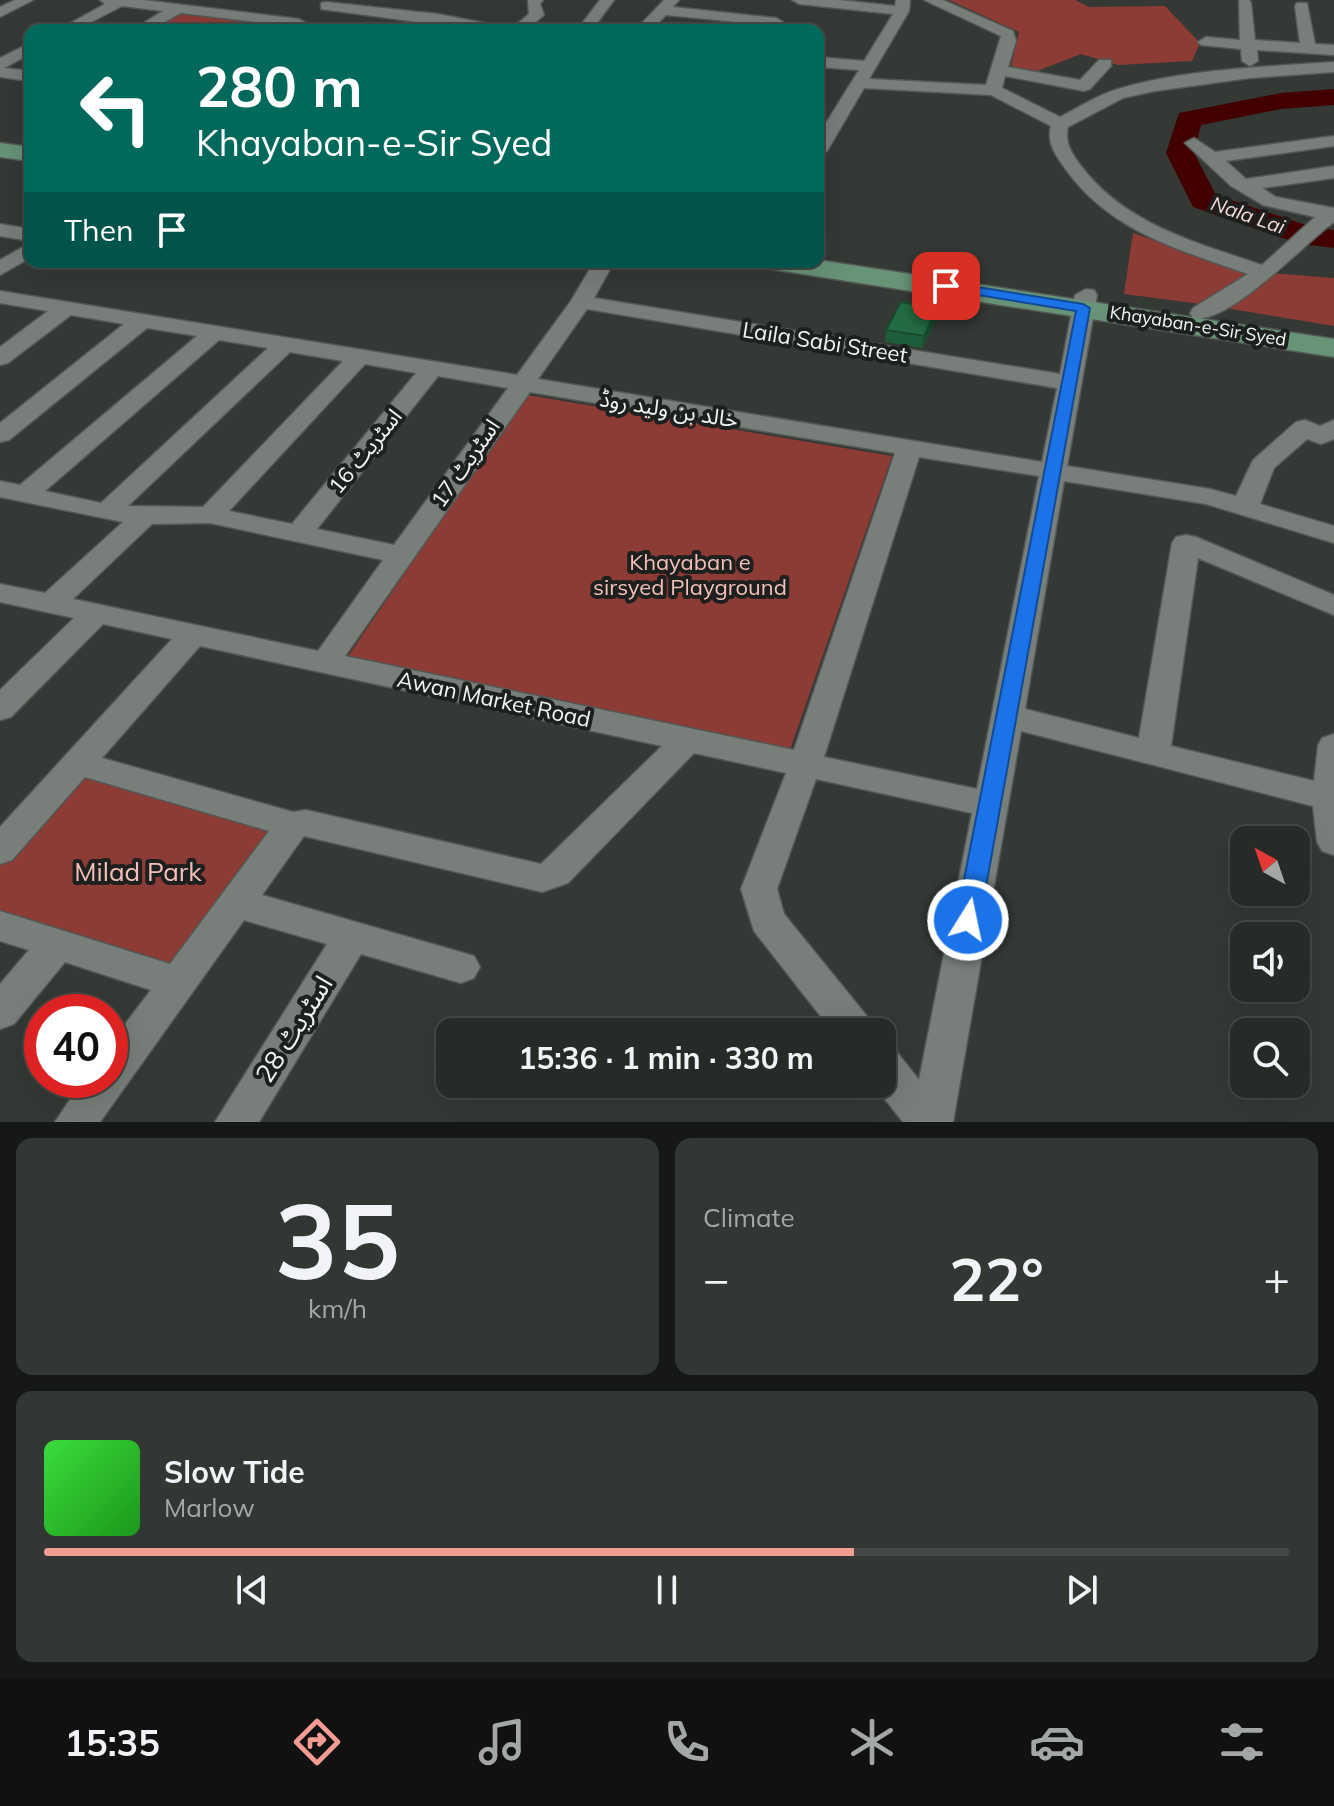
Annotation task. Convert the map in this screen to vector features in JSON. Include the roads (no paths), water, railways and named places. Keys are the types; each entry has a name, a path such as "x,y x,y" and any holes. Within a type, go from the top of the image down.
{"main road":[{"path":"0,138 24,140"},
{"path":"0,150 24,153"},
{"name":"Khayaban-e-Sir Syed","path":"824,254 1334,348"},
{"name":"Khayaban-e-Sir Syed","path":"824,268 1201,313 1334,336"}],"street":[{"path":"0,13 26,0"},
{"path":"150,24 195,0"},
{"path":"235,15 261,0"},
{"path":"528,24 537,15 533,3 536,0"},
{"path":"589,24 607,0"},
{"path":"774,24 789,0"},
{"path":"799,0 903,5 824,138"},
{"path":"931,0 1008,34 1008,47 994,77 994,90"},
{"path":"76,24 117,1 282,24"},
{"path":"296,24 330,3 472,24"},
{"path":"1244,3 1250,73"},
{"path":"649,24 667,5 763,24"},
{"path":"1302,6 1308,49"},
{"path":"384,24 400,14"},
{"path":"448,24 454,20"},
{"path":"1206,42 1334,50"},
{"path":"0,64 24,51"},
{"path":"824,62 869,66"},
{"path":"999,70 1084,86 1105,63"},
{"path":"1267,270 1142,229 1115,214 1074,169 1058,144 1056,133 1060,124 1118,94 1250,73 1334,67"},
{"path":"0,72 24,75"},
{"path":"1138,74 1206,74 1214,79"},
{"path":"859,83 994,90 1060,124"},
{"path":"1041,114 1063,102 1079,85"},
{"path":"1211,158 1334,141"},
{"path":"1194,143 1243,185 1270,201 1330,216"},
{"path":"1243,185 1334,172"},
{"path":"1201,313 1267,270 1330,216"},
{"path":"0,230 24,234"},
{"path":"0,269 24,253"},
{"name":"اسٹریٹ 17","path":"325,663 581,302 601,268"},
{"name":"خالد بن ولید روڈ","path":"0,297 1210,497 1334,535"},
{"path":"930,1122 1085,301"},
{"name":"Laila Sabi Street","path":"581,302 1069,383"},
{"path":"0,358 67,308"},
{"path":"0,435 142,321"},
{"path":"13,492 214,333"},
{"path":"107,512 284,345"},
{"path":"210,515 359,357"},
{"name":"اسٹریٹ 16","path":"300,532 431,370"},
{"path":"1245,507 1262,465 1305,427 1321,437 1334,427"},
{"path":"845,1018 767,920 759,889 805,765 909,449"},
{"path":"13,492 107,512 145,516 210,515 400,555"},
{"path":"51,604 145,516"},
{"path":"1153,754 1186,543 1334,606"},
{"name":"Awan Market Road","path":"0,594 989,804"},
{"path":"0,709 96,614"},
{"path":"5,837 79,763 193,635"},
{"path":"1007,716 1332,799"},
{"path":"79,763 293,825 306,823 542,878 555,873 687,740"},
{"path":"1334,746 1334,842"},
{"path":"128,1053 293,825"},
{"path":"237,903 461,967"},
{"path":"0,926 180,983"},
{"name":"اسٹریٹ 28","path":"236,1122 352,936"},
{"path":"0,1012 57,944"},
{"path":"896,1081 930,1122"},
{"path":"76,1122 94,1098"}],"waterway":[{"name":"Nala Lai","path":"1334,97 1281,101 1189,119 1180,153 1204,201 1311,237 1334,239"}],"park label":[{"name":"Khayaban e sirsyed Playground","path":"690,574"},
{"name":"Milad Park","path":"138,872"}]}
